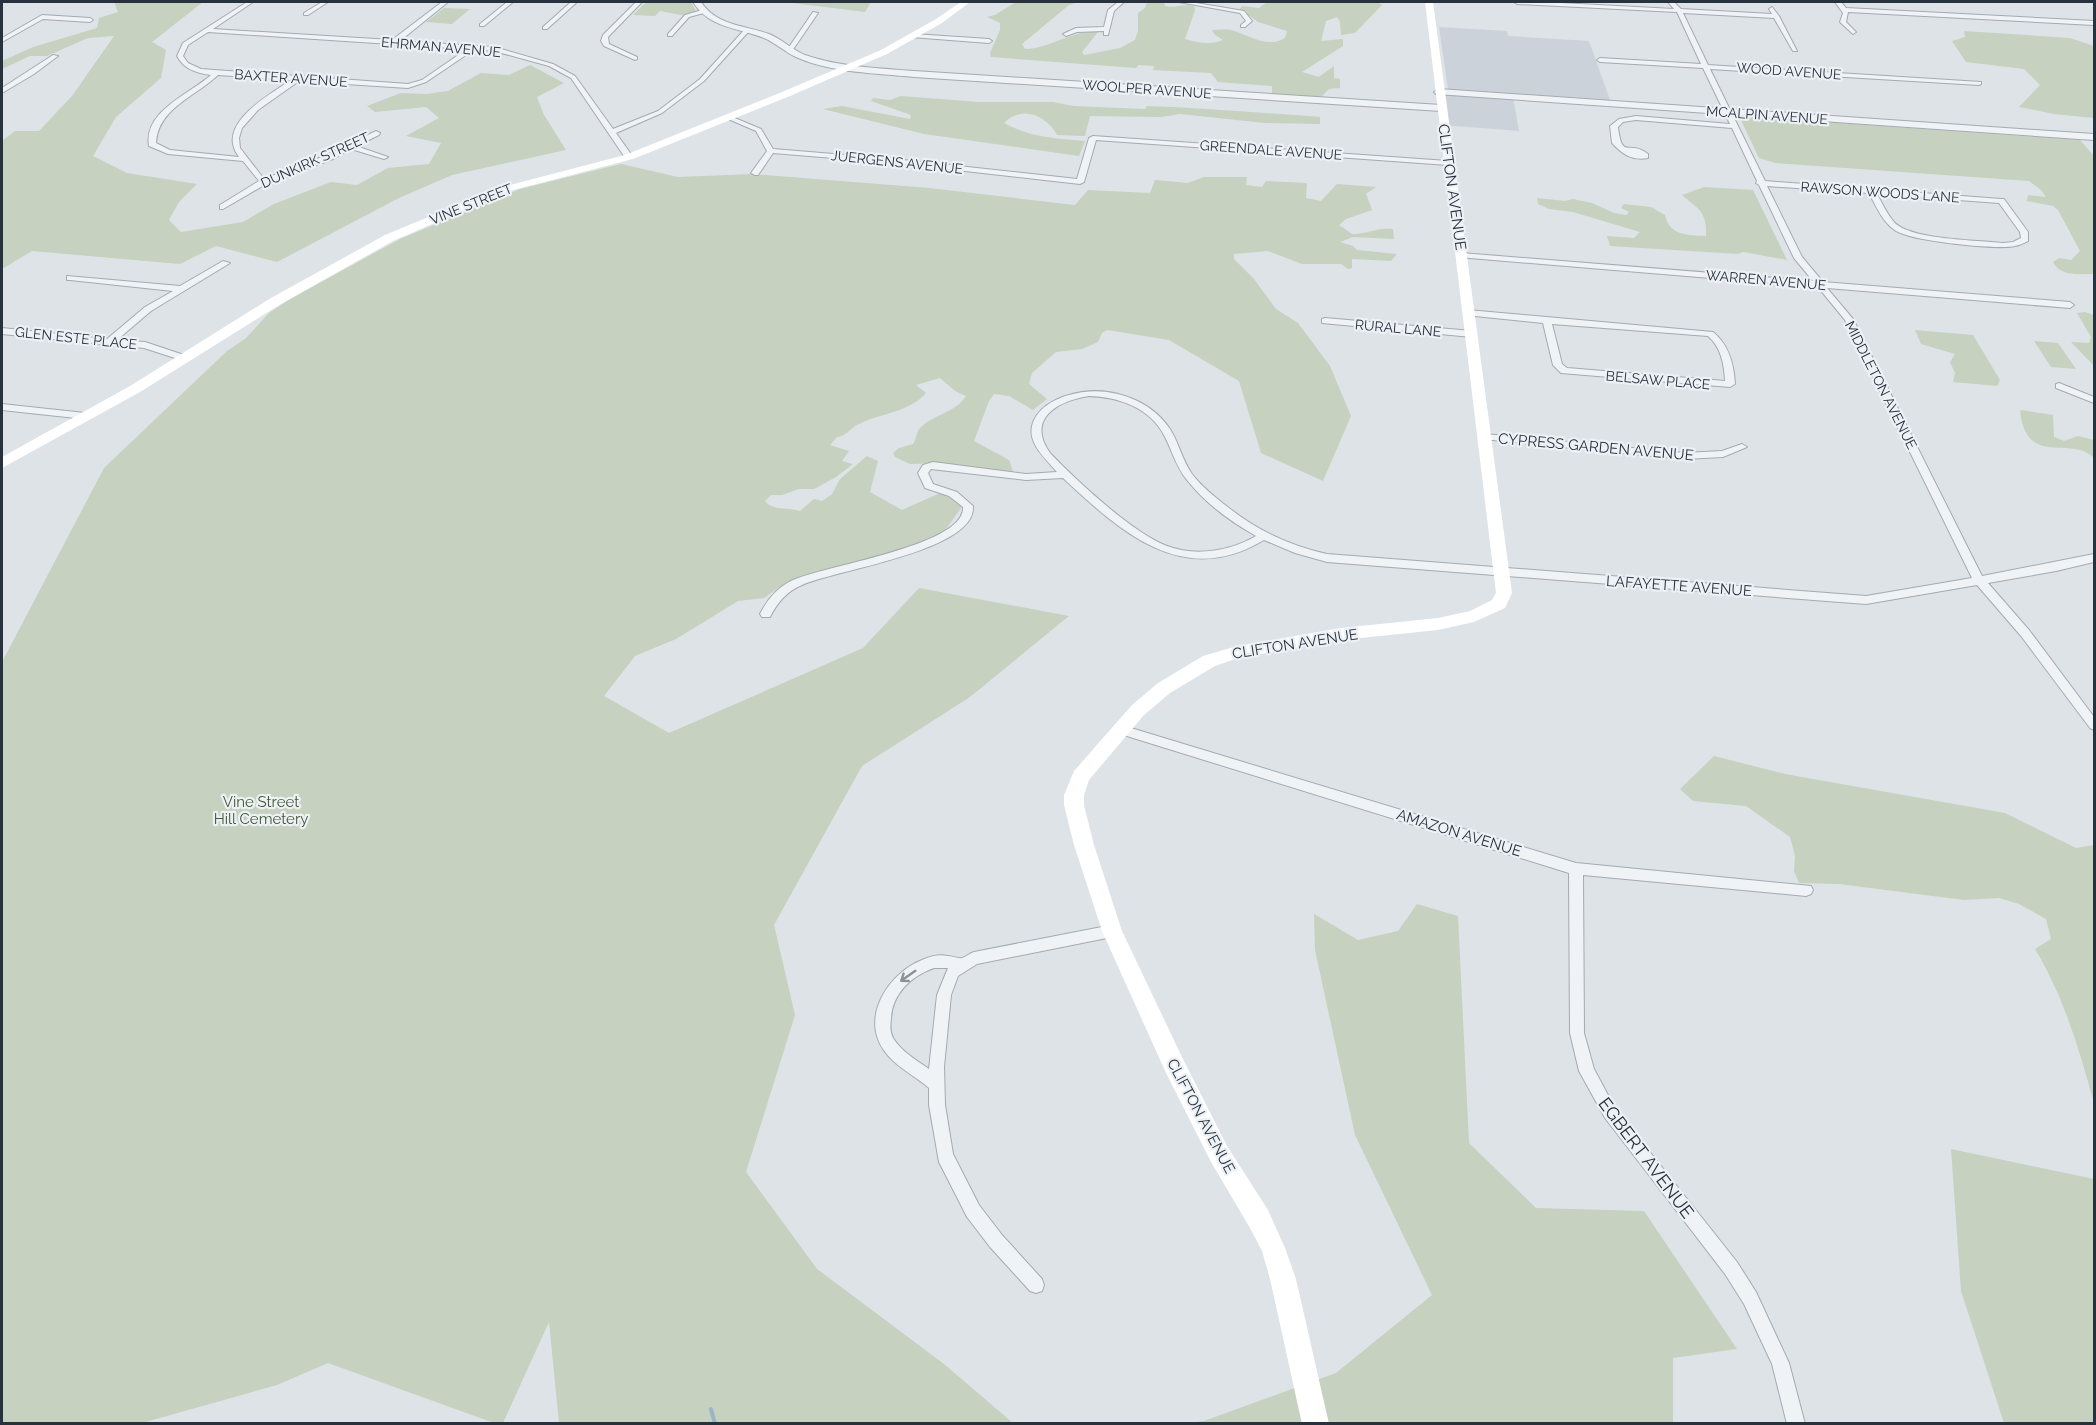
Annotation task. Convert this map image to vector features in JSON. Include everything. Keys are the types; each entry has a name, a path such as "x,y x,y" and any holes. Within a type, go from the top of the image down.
{"main road":[{"name":"VINE STREET","path":"2,463 135,389 285,296 400,233 514,186 629,157 853,66 913,36 966,2"},
{"name":"CLIFTON AVENUE","path":"1316,1424 1283,1279 1273,1248 1259,1219 1214,1144 1174,1065 1112,931 1084,845 1074,805 1074,795 1081,776 1138,710 1164,688 1220,657 1341,634 1438,624 1474,616 1499,604 1504,593 1429,2"}],"street":[{"path":"207,30 250,2"},
{"path":"306,14 325,2"},
{"path":"394,42 445,2"},
{"path":"482,25 510,2"},
{"path":"545,28 574,2"},
{"path":"635,58 605,44 604,38 639,2"},
{"path":"670,35 687,16 702,12 697,2"},
{"path":"1065,34 1089,29 1107,32 1111,10 1121,2"},
{"path":"1182,2 1242,12 1249,21 1243,26"},
{"path":"1517,2 1599,4 1776,16"},
{"name":"MIDDLETON AVENUE","path":"1671,2 1679,11 1798,258 1849,319 1980,580 2025,633 2094,725"},
{"path":"1838,2 1846,13 1843,22 1853,32"},
{"path":"1772,8 1795,50"},
{"path":"1844,10 2094,23"},
{"name":"WOOLPER AVENUE","path":"702,12 714,20 773,38 790,50 806,57 911,74 1441,108"},
{"path":"790,50 815,13"},
{"path":"3,38 42,17 90,20"},
{"name":"EHRMAN AVENUE","path":"207,30 495,49 551,65 568,73 577,81 629,157"},
{"name":"BAXTER AVENUE","path":"207,30 185,44 180,56 184,63 193,69 216,74 408,86 424,81 474,47"},
{"path":"612,132 660,112 702,80 747,30"},
{"path":"913,36 989,41"},
{"path":"2,91 33,73 55,56"},
{"name":"WOOD AVENUE","path":"1600,60 1979,83"},
{"path":"216,74 209,82 163,116 153,130 152,144 168,152 242,159"},
{"path":"263,182 242,159 234,142 238,128 250,114 297,79"},
{"name":"MCALPIN AVENUE","path":"1439,92 2094,137"},
{"path":"728,117 759,130 771,151 755,173"},
{"path":"1623,149 1616,143 1613,129 1621,120 1647,119 1733,126"},
{"name":"DUNKIRK STREET","path":"223,207 263,182 351,147 376,133"},
{"name":"GREENDALE AVENUE","path":"1080,182 1093,138 1448,163"},
{"path":"351,147 384,157"},
{"name":"JUERGENS AVENUE","path":"771,151 894,161 1080,182"},
{"name":"RAWSON WOODS LANE","path":"1760,183 1871,191 2001,201 2024,232 2025,239 2022,242 2003,245 1910,235 1891,224 1871,191"},
{"name":"WARREN AVENUE","path":"1461,255 2070,305"},
{"path":"110,341 148,309 226,263"},
{"path":"70,278 182,289"},
{"name":"BELSAW PLACE","path":"1468,313 1710,334 1715,337 1730,365 1730,384 1564,371 1558,365 1547,321"},
{"name":"RURAL LANE","path":"1325,321 1472,334"},
{"name":"GLEN ESTE PLACE","path":"2,331 146,345 184,358"},
{"path":"2059,386 2094,400"},
{"name":"LAFAYETTE AVENUE","path":"1068,474 1050,458 1038,442 1036,434 1040,418 1052,406 1074,396 1092,393 1114,396 1140,407 1157,419 1169,435 1189,476 1225,510 1264,536 1291,549 1327,558 1866,600 2092,561"},
{"path":"2,407 85,416"},
{"name":"CYPRESS GARDEN AVENUE","path":"1485,436 1685,456 1722,454 1742,447"},
{"path":"766,614 780,594 799,582 911,550 962,524 969,515 968,506 953,494 929,486 923,473 933,465 1026,477 1068,474 1129,530 1164,549 1196,555 1224,554 1250,546 1264,536"},
{"name":"AMAZON AVENUE","path":"1121,730 1576,869 1806,890"},
{"name":"EGBERT AVENUE","path":"1576,869 1578,1033 1587,1071 1610,1113 1731,1268 1750,1298 1780,1363 1796,1424"},
{"path":"1036,1285 996,1241 973,1211 958,1184 942,1144 936,1084 938,1036 944,995 953,972 974,958 1112,931"},
{"path":"936,1084 894,1053 884,1036 883,1013 888,996 900,981 918,969 937,961 962,965"}],"shaded area":[{"path":"1439,27 1507,31 1508,36 1589,41 1610,100 1448,89"},
{"path":"1439,92 1513,97 1519,131 1443,125"}],"green space":[{"path":"114,2 203,2 152,42 166,50 161,78 116,117 93,156 127,173 197,184 179,202 169,220 181,232 243,222 274,204 331,182 357,185 388,168 429,164 441,143 406,136 439,118 426,107 375,112 367,106 401,93 427,94 448,91 481,73 509,75 530,65 564,83 537,97 544,115 566,150 452,175 399,198 277,262 216,246 180,264 32,251 2,269 2,141 15,131 39,131 72,96 114,36 88,38 47,56 30,56 2,69 2,61 33,47 97,28 99,18 118,12"},
{"path":"646,2 691,2 697,13 686,16 660,11 655,16 633,15"},
{"path":"784,2 871,2 865,12"},
{"path":"1016,2 1078,2 1069,5 1022,44 1025,49 1034,48 1079,34 1098,32 1082,52 1084,55 1120,48 1135,40 1138,31 1138,13 1145,8 1147,2 1164,2 1165,6 1169,7 1194,6 1195,10 1185,39 1204,43 1223,40 1212,30 1231,30 1265,42 1285,38 1287,31 1258,22 1240,9 1242,6 1259,8 1267,2 1378,2 1382,5 1355,33 1341,35 1340,22 1337,17 1326,21 1321,41 1343,39 1343,46 1302,72 1319,77 1334,66 1334,78 1340,79 1340,88 1329,89 1321,97 1272,94 1272,86 1218,82 1211,73 1153,70 1154,66 1139,65 1136,68 991,57 990,53 1000,30 1000,23 987,17 995,15"},
{"path":"444,8 470,9 452,24 426,22"},
{"path":"1964,31 2070,38 2094,46 2094,118 2054,114 2019,107 2040,85 2024,69 1966,62 1952,41 1965,37"},
{"path":"901,96 979,102 1053,102 1073,106 1145,109 1147,106 1234,111 1320,117 1320,124 1265,123 1180,114 1161,117 1090,116 1085,136 1057,135 1047,122 1033,115 1018,114 1004,123 1033,134 1085,141 1079,156 924,134 823,109 842,106 910,119 911,115 871,101 873,98 890,100"},
{"path":"1739,116 2080,140 2094,156 2094,274 2066,272 2056,267 2053,262 2059,258 2071,260 2080,251 2058,210 2053,206 2027,201 2028,195 2046,197 2029,181 1775,163 1759,158"},
{"name":"Vine Street Hill Cemetery","path":"621,164 678,177 753,174 929,188 1075,205 1088,190 1150,193 1155,180 1188,183 1204,177 1247,177 1246,185 1262,187 1266,181 1307,183 1306,198 1321,201 1337,184 1376,187 1366,194 1372,210 1346,219 1339,225 1352,234 1393,229 1394,239 1353,237 1340,242 1353,246 1357,250 1397,254 1391,261 1352,259 1352,268 1348,269 1341,264 1302,264 1268,251 1234,254 1234,259 1254,279 1276,309 1298,323 1330,366 1351,416 1323,481 1261,453 1239,381 1169,340 1107,330 1102,333 1098,342 1082,349 1056,352 1032,373 1029,384 1047,399 1033,410 1009,396 994,394 989,401 974,441 1009,460 1014,474 943,463 910,464 895,457 893,453 899,448 913,444 921,427 957,406 966,396 955,391 940,378 916,385 926,393 919,400 902,409 857,425 837,437 830,445 849,451 842,461 853,464 814,489 799,489 782,495 771,495 765,501 776,508 800,511 814,499 822,501 832,494 840,479 867,456 878,461 870,492 902,510 940,493 961,503 961,508 944,532 893,554 813,573 784,584 764,598 738,601 676,639 635,656 604,696 669,733 863,648 919,588 1069,616 970,697 862,766 774,925 795,1015 746,1172 817,1269 944,1364 1013,1423 559,1423 549,1322 503,1423 494,1423 328,1363 277,1385 142,1423 2,1424 2,662 104,468 227,351 246,338 269,313 400,239 520,189"},
{"path":"1704,187 1753,190 1787,260 1743,252 1738,254 1610,246 1607,236 1634,238 1640,232 1573,212 1549,209 1538,204 1537,198 1565,201 1573,199 1626,215 1629,212 1621,208 1624,204 1651,207 1665,215 1667,222 1675,231 1706,236 1705,221 1701,212 1682,195"},
{"path":"2085,312 2094,315 2094,366 2071,342 2089,343 2091,337 2077,313"},
{"path":"1915,330 1973,335 2000,380 1997,386 1953,382 1955,373 1950,362 1955,354 1921,344"},
{"path":"2034,341 2058,343 2076,369 2051,367"},
{"path":"2020,410 2053,415 2054,437 2064,441 2078,436 2094,440 2094,458 2084,451 2040,445 2031,439 2024,428"},
{"path":"1714,756 1785,774 2005,813 2076,848 2094,845 2094,1103 2062,1005 2035,949 2051,939 2046,919 2019,904 1999,898 1964,900 1839,884 1799,883 1794,871 1795,856 1790,837 1746,806 1693,801 1680,789"},
{"path":"1417,904 1458,916 1469,1143 1536,1208 1644,1211 1737,1349 1673,1358 1673,1423 1180,1424 1204,1421 1336,1373 1432,1295 1355,1135 1315,950 1314,914 1358,940 1398,931"},
{"path":"1951,1149 2094,1179 2094,1423 2004,1423 1961,1291"}],"waterway":[{"path":"711,1409 715,1424"}]}
